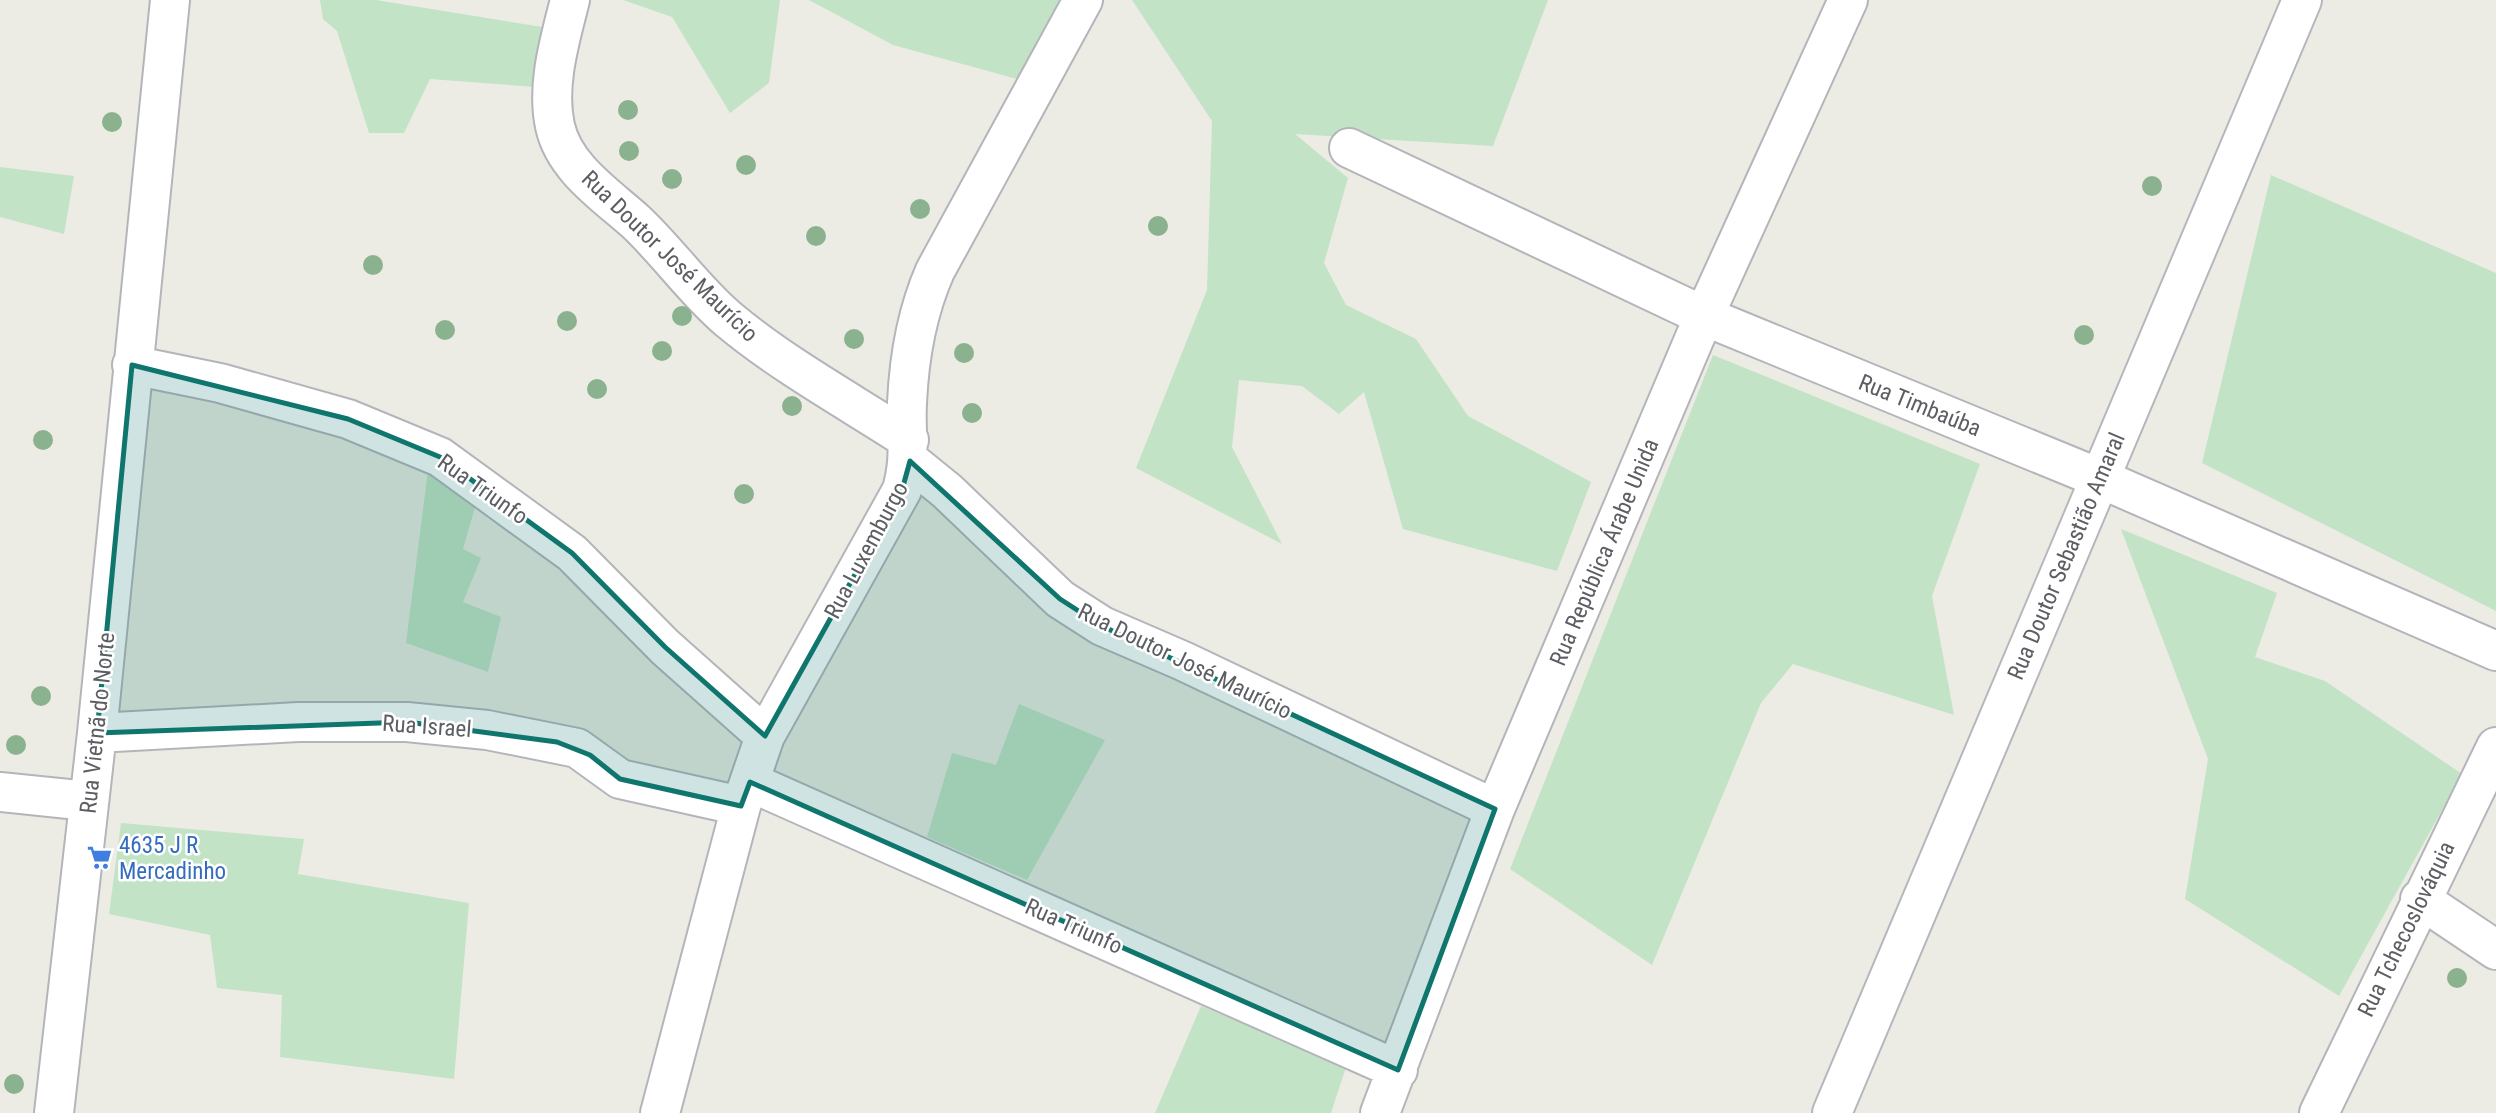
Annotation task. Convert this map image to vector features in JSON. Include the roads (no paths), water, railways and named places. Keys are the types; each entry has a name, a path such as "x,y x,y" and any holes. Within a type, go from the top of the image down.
{"street":[{"name":"Rua Vietnã do Norte","path":"54,1113 97,733 170,0"},
{"name":"Rua Doutor José Maurício","path":"570,0 551,93 555,128 568,154 585,177 637,224 726,317 910,451 947,491 1060,599 1102,626 1183,661 1495,808"},
{"name":"Rua República Árabe Unida","path":"1380,1113 1495,808 1704,316 1848,0"},
{"name":"Rua Doutor Sebastião Amaral","path":"1832,1113 2302,0"},
{"name":"Rua Luxemburgo","path":"660,1113 745,794 765,736 902,490 910,451 906,406 921,303 935,271 1075,15"},
{"name":"Rua Timbaúba","path":"1349,148 1704,316 2099,478 2496,652"},
{"name":"Rua Triunfo","path":"134,349 219,383 348,419 440,457 572,553 665,647 765,736"},
{"name":"Rua Israel","path":"97,733 298,722 407,722 487,730 577,748 620,779 745,794"},
{"name":"Rua Tchecoslováquia","path":"2319,1113 2420,899 2496,747"},
{"path":"0,792 88,801"},
{"name":"Rua Triunfo","path":"745,794 1398,1070"},
{"path":"2420,899 2496,950"}],"place":[{"name":"4635 J R Mercadinho","path":"99,858"}]}
